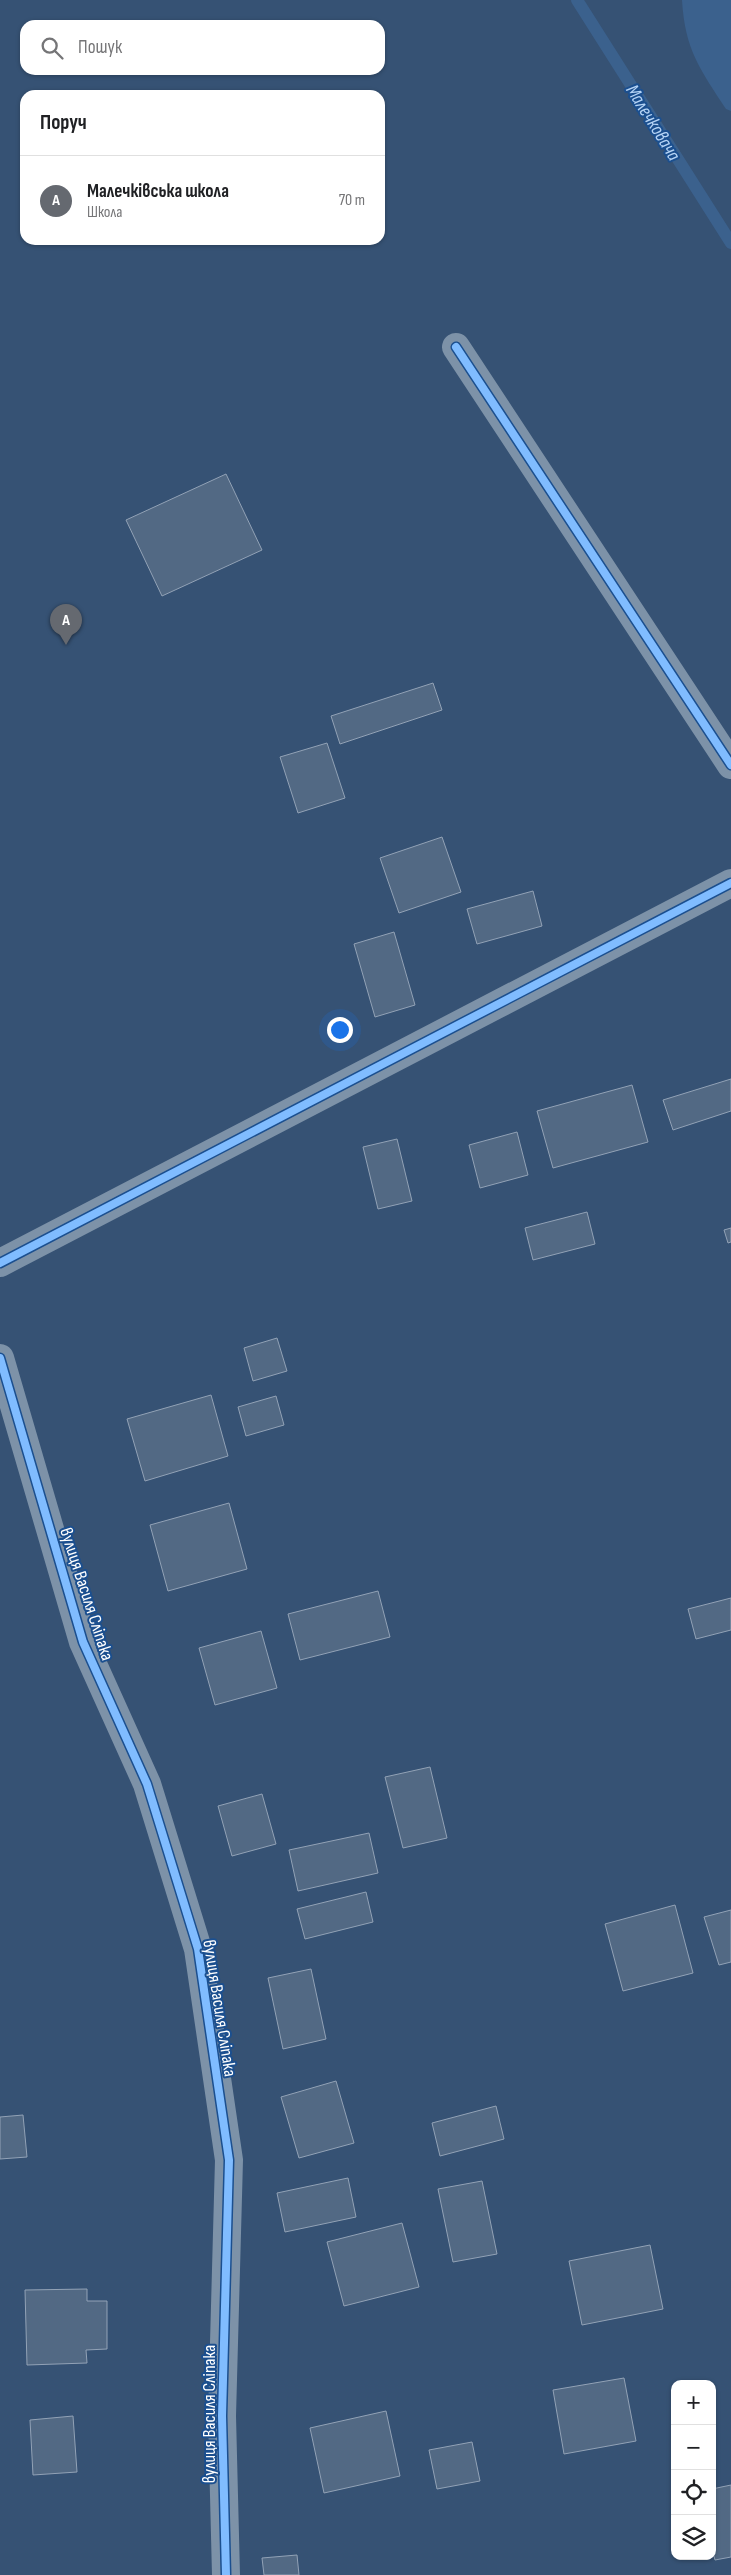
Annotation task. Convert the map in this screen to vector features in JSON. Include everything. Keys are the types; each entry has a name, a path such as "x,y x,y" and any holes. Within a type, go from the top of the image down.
{"street":[{"path":"456,347 731,765"},
{"path":"0,1263 731,883"},
{"name":"вулиця Василя Сліпака","path":"0,1358 83,1642 148,1784 198,1949 228,2160 222,2416 226,2575"}],"water":[{"path":"682,0 731,0 731,111 726,109 695,58 686,32"}],"building":[{"path":"226,474 262,550 162,596 126,520"},
{"path":"433,683 442,710 340,744 331,716"},
{"path":"327,743 345,798 298,813 280,757"},
{"path":"442,837 461,892 399,913 380,858"},
{"path":"533,891 542,926 477,944 467,909"},
{"path":"394,932 415,1005 375,1017 354,944"},
{"path":"731,1079 731,1111 673,1130 663,1100"},
{"path":"632,1085 648,1142 553,1168 537,1111"},
{"path":"517,1132 528,1175 480,1188 469,1145"},
{"path":"397,1139 412,1201 378,1209 363,1147"},
{"path":"587,1212 595,1244 533,1260 525,1228"},
{"path":"731,1228 731,1242 728,1243 724,1230"},
{"path":"277,1338 287,1371 253,1381 244,1348"},
{"path":"211,1395 228,1456 145,1481 127,1419"},
{"path":"276,1396 284,1425 246,1436 238,1407"},
{"path":"229,1503 247,1569 168,1591 150,1525"},
{"path":"378,1591 390,1637 300,1660 288,1614"},
{"path":"731,1598 731,1630 696,1639 688,1609"},
{"path":"261,1631 277,1688 215,1705 199,1648"},
{"path":"430,1767 447,1838 403,1848 385,1777"},
{"path":"262,1794 276,1844 232,1856 218,1806"},
{"path":"369,1833 378,1873 298,1891 289,1850"},
{"path":"366,1892 373,1922 305,1939 297,1909"},
{"path":"675,1905 693,1973 623,1991 605,1924"},
{"path":"731,1910 731,1962 719,1965 704,1917"},
{"path":"311,1969 326,2039 283,2049 268,1978"},
{"path":"336,2081 354,2143 299,2158 281,2097"},
{"path":"496,2106 504,2139 440,2156 432,2123"},
{"path":"23,2115 27,2157 0,2159 0,2117"},
{"path":"348,2178 356,2217 285,2232 277,2193"},
{"path":"482,2181 497,2254 453,2262 438,2189"},
{"path":"402,2223 419,2287 344,2306 327,2242"},
{"path":"650,2245 663,2309 582,2325 569,2261"},
{"path":"87,2289 87,2301 107,2301 107,2349 86,2350 87,2363 27,2365 25,2290"},
{"path":"624,2378 636,2441 564,2454 553,2390"},
{"path":"386,2411 400,2476 324,2493 310,2428"},
{"path":"73,2416 77,2472 33,2475 30,2420"},
{"path":"472,2442 480,2481 437,2489 429,2450"},
{"path":"731,2485 731,2557 716,2560 716,2515 716,2488"},
{"path":"297,2555 299,2575 264,2575 262,2558"}],"waterway":[{"name":"Малечковача","path":"577,0 731,243"}],"cycle path":[{"path":"456,347 731,765"},
{"path":"0,1263 731,883"},
{"path":"0,1358 83,1642 147,1784 198,1949 229,2160 222,2416 226,2575"}],"place":[{"name":"Малечківська школа","path":"66,645"}]}
